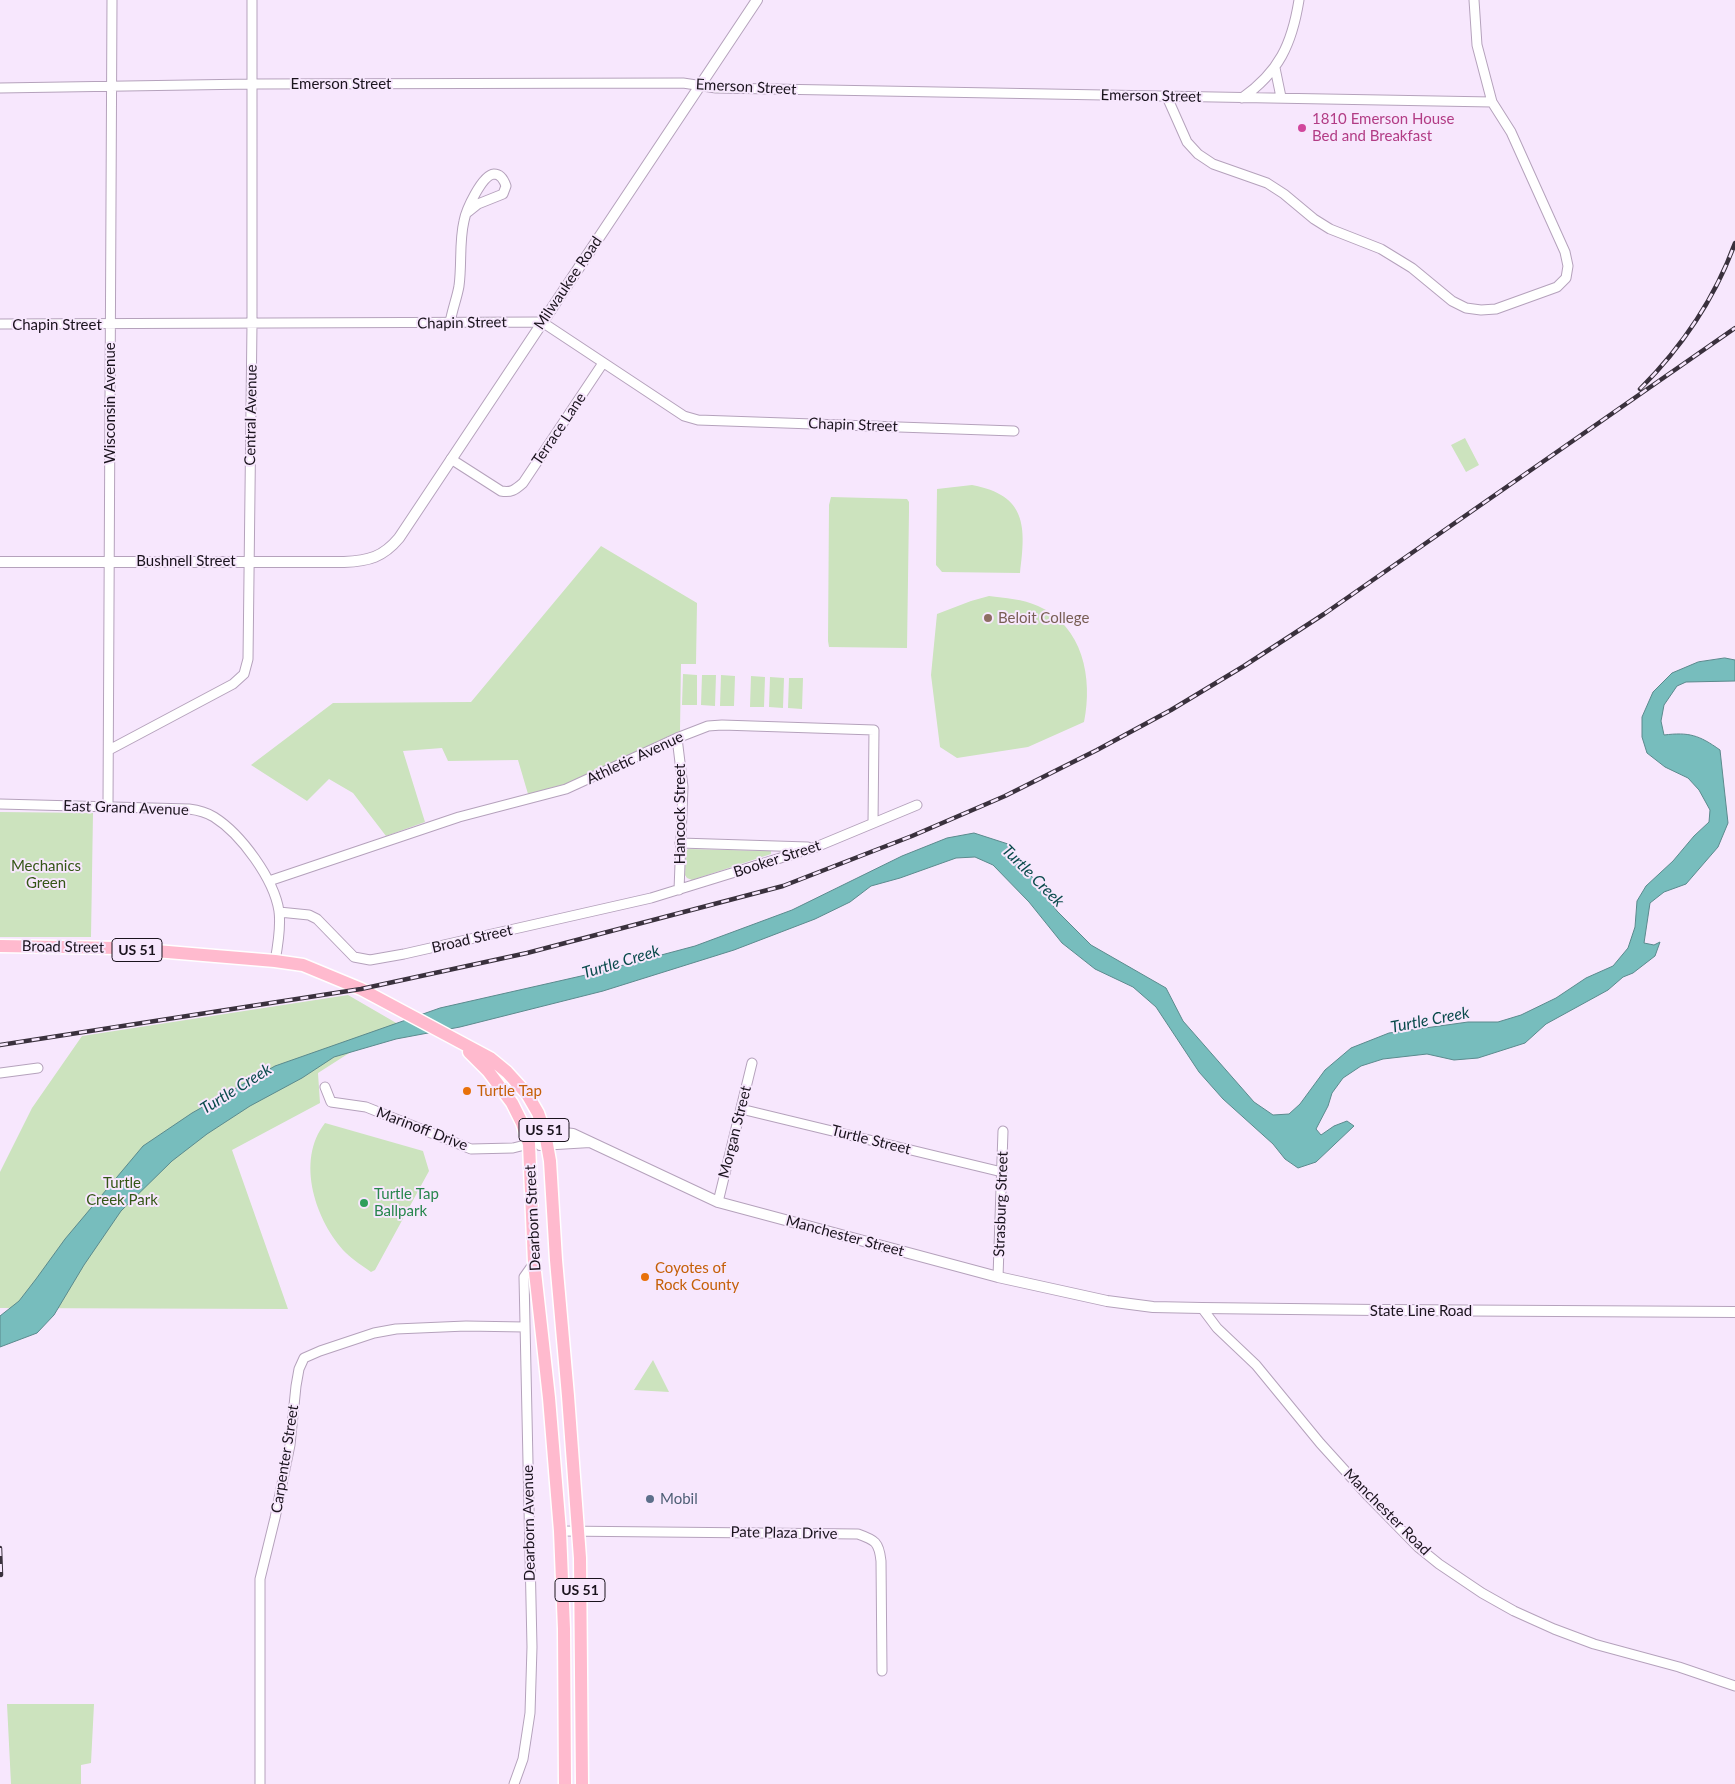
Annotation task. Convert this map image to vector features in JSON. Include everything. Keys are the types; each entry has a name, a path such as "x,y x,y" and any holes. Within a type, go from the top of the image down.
{"main road":[{"name":"Broad Street","path":"0,946 120,948 275,961"},
{"name":"US 51","path":"275,961 303,965 361,989 456,1040"},
{"name":"Dearborn Street","path":"456,1040 490,1058 520,1084 538,1113 546,1140 550,1161 559,1301 578,1531"},
{"name":"Dearborn Street","path":"456,1040 488,1071 512,1103 522,1123 529,1144 534,1263 549,1398 560,1531"},
{"name":"US 51","path":"560,1531 564,1629 565,1784"},
{"name":"US 51","path":"578,1531 582,1641 582,1784"}],"street":[{"name":"Wisconsin Avenue","path":"108,806 112,0"},
{"name":"Central Avenue","path":"109,750 232,684 244,674 248,659 252,324 252,0"},
{"name":"Milwaukee Road","path":"372,558 391,548 399,538 757,0"},
{"path":"1242,98 1257,88 1275,68 1286,49 1299,0"},
{"path":"1167,97 1187,142 1198,154 1213,164 1267,183 1330,229 1381,249 1412,268 1452,301 1466,308 1481,310 1496,308 1557,287 1566,278 1568,266 1565,252 1511,132 1492,102 1477,45 1474,0"},
{"path":"1275,68 1281,97"},
{"name":"Emerson Street","path":"0,88 252,84 683,83 716,88 1492,102"},
{"path":"450,323 459,286 464,220 480,186 486,178 497,174 501,176 506,186 503,194 478,204 468,212"},
{"name":"Chapin Street","path":"0,324 542,322 684,416 698,420 1014,431"},
{"name":"Terrace Lane","path":"451,459 501,491 512,492 523,483 603,363"},
{"name":"Bushnell Street","path":"0,562 344,562 372,558"},
{"name":"Athletic Avenue","path":"270,881 459,817 566,790 677,738 708,726 722,724 874,730 873,824"},
{"name":"Hancock Street","path":"677,738 683,787 679,890"},
{"name":"East Grand Avenue","path":"0,804 188,809 207,813 224,824 241,842 258,862 270,881 279,912 278,944 275,961"},
{"path":"873,824 917,805"},
{"name":"Booker Street","path":"679,890 816,847 873,824"},
{"path":"680,843 816,847"},
{"name":"Broad Street","path":"279,912 309,915 317,919 354,957 370,960 435,948 679,890"},
{"name":"Morgan Street","path":"718,1202 752,1063"},
{"path":"0,1073 38,1068"},
{"name":"Marinoff Drive","path":"325,1087 331,1102 366,1107 471,1149 513,1148 529,1144"},
{"name":"Turtle Street","path":"741,1109 1002,1172"},
{"name":"Strasburg Street","path":"998,1277 1003,1131"},
{"name":"Manchester Street","path":"529,1144 546,1140 594,1142 671,1181 718,1202 998,1277 1107,1301"},
{"name":"Dearborn Avenue","path":"514,1784 523,1759 530,1712 532,1647 524,1277 534,1263"},
{"name":"State Line Road","path":"1107,1301 1153,1307 1202,1308 1735,1312"},
{"name":"Manchester Road","path":"1202,1308 1217,1328 1256,1365 1320,1443 1368,1496 1418,1547 1439,1564 1482,1593 1514,1611 1554,1629 1594,1644 1679,1667 1735,1686"},
{"name":"Carpenter Street","path":"260,1784 260,1579 290,1446 296,1386 299,1369 304,1358 374,1333 396,1329 466,1326 524,1327"},
{"name":"Pate Plaza Drive","path":"560,1531 858,1534 868,1537 879,1546 882,1561 882,1671"}],"green space":[{"path":"1465,438 1479,465 1466,472 1451,445"},
{"path":"972,485 990,490 1004,497 1013,505 1019,516 1023,541 1020,573 942,572 936,565 937,489"},
{"path":"831,497 907,499 909,502 907,648 829,647 829,505"},
{"path":"601,546 697,603 696,664 681,664 680,731 569,783 528,794 518,760 448,761 442,748 403,751 425,822 386,836 353,793 329,779 307,801 251,765 333,703 471,702"},
{"path":"989,596 1014,599 1038,606 1053,615 1065,626 1075,640 1085,671 1087,688 1084,722 1028,747 957,758 940,747 931,675 937,614"},
{"path":"683,674 697,675 697,705 682,705"},
{"path":"702,675 716,675 715,706 701,705"},
{"path":"721,675 735,676 734,706 720,706"},
{"path":"751,676 765,677 764,707 750,707"},
{"path":"770,677 784,678 783,708 769,707"},
{"path":"789,678 803,678 802,709 788,708"},
{"name":"Mechanics Green","path":"0,812 93,813 91,937 0,937"},
{"path":"688,849 771,851 771,854 692,880 685,875 686,851"},
{"name":"Turtle Creek Park","path":"348,995 398,1024 318,1073 320,1103 232,1150 288,1309 0,1308 0,1172 32,1108 82,1036"},
{"name":"Turtle Tap Ballpark","path":"325,1123 423,1151 429,1171 375,1270 371,1272 349,1256 335,1240 318,1208 313,1191 311,1155 316,1138"},
{"path":"653,1360 669,1392 634,1390"},
{"path":"7,1704 94,1704 91,1763 81,1765 81,1784 11,1784"}],"water":[{"name":"Turtle Creek","path":"1725,658 1735,660 1735,681 1686,682 1677,686 1664,705 1661,721 1664,735 1687,734 1700,738 1720,750 1728,823 1718,847 1686,884 1664,892 1650,903 1644,943 1654,945 1660,942 1655,956 1633,973 1623,977 1608,990 1546,1024 1525,1043 1478,1058 1454,1060 1427,1054 1383,1059 1361,1066 1343,1078 1332,1093 1328,1106 1316,1129 1321,1135 1334,1126 1347,1121 1354,1126 1316,1162 1298,1168 1285,1159 1273,1144 1223,1099 1199,1072 1156,1007 1133,987 1095,969 1062,943 1029,902 993,865 975,857 956,858 871,886 850,902 815,919 734,950 603,991 460,1027 396,1039 334,1057 302,1078 250,1106 207,1134 172,1161 121,1211 84,1265 54,1315 37,1333 0,1347 0,1316 19,1301 65,1239 143,1146 192,1113 275,1066 440,1008 590,974 695,946 792,910 902,856 947,838 974,833 1008,844 1057,911 1091,945 1166,988 1183,1021 1254,1102 1273,1115 1289,1114 1300,1104 1325,1070 1351,1048 1389,1033 1468,1022 1498,1022 1521,1015 1556,998 1586,978 1613,966 1628,948 1635,927 1637,901 1646,886 1673,861 1694,836 1709,822 1710,810 1699,790 1688,778 1665,767 1647,753 1642,737 1642,717 1653,692 1672,673 1698,662"}],"railway":[{"path":"1640,389 1669,357 1707,303 1735,243"},
{"path":"0,1045 361,989 527,953 783,886 912,836 1005,796 1097,750 1171,710 1244,666 1324,614 1735,328"},
{"path":"0,1548 1,1575"}],"place":[{"name":"1810 Emerson House Bed and Breakfast","path":"1302,128"},
{"name":"Beloit College","path":"988,618"},
{"name":"Turtle Tap","path":"467,1091"},
{"name":"Turtle Tap Ballpark","path":"364,1203"},
{"name":"Coyotes of Rock County","path":"645,1277"},
{"name":"Mobil","path":"650,1499"}]}
